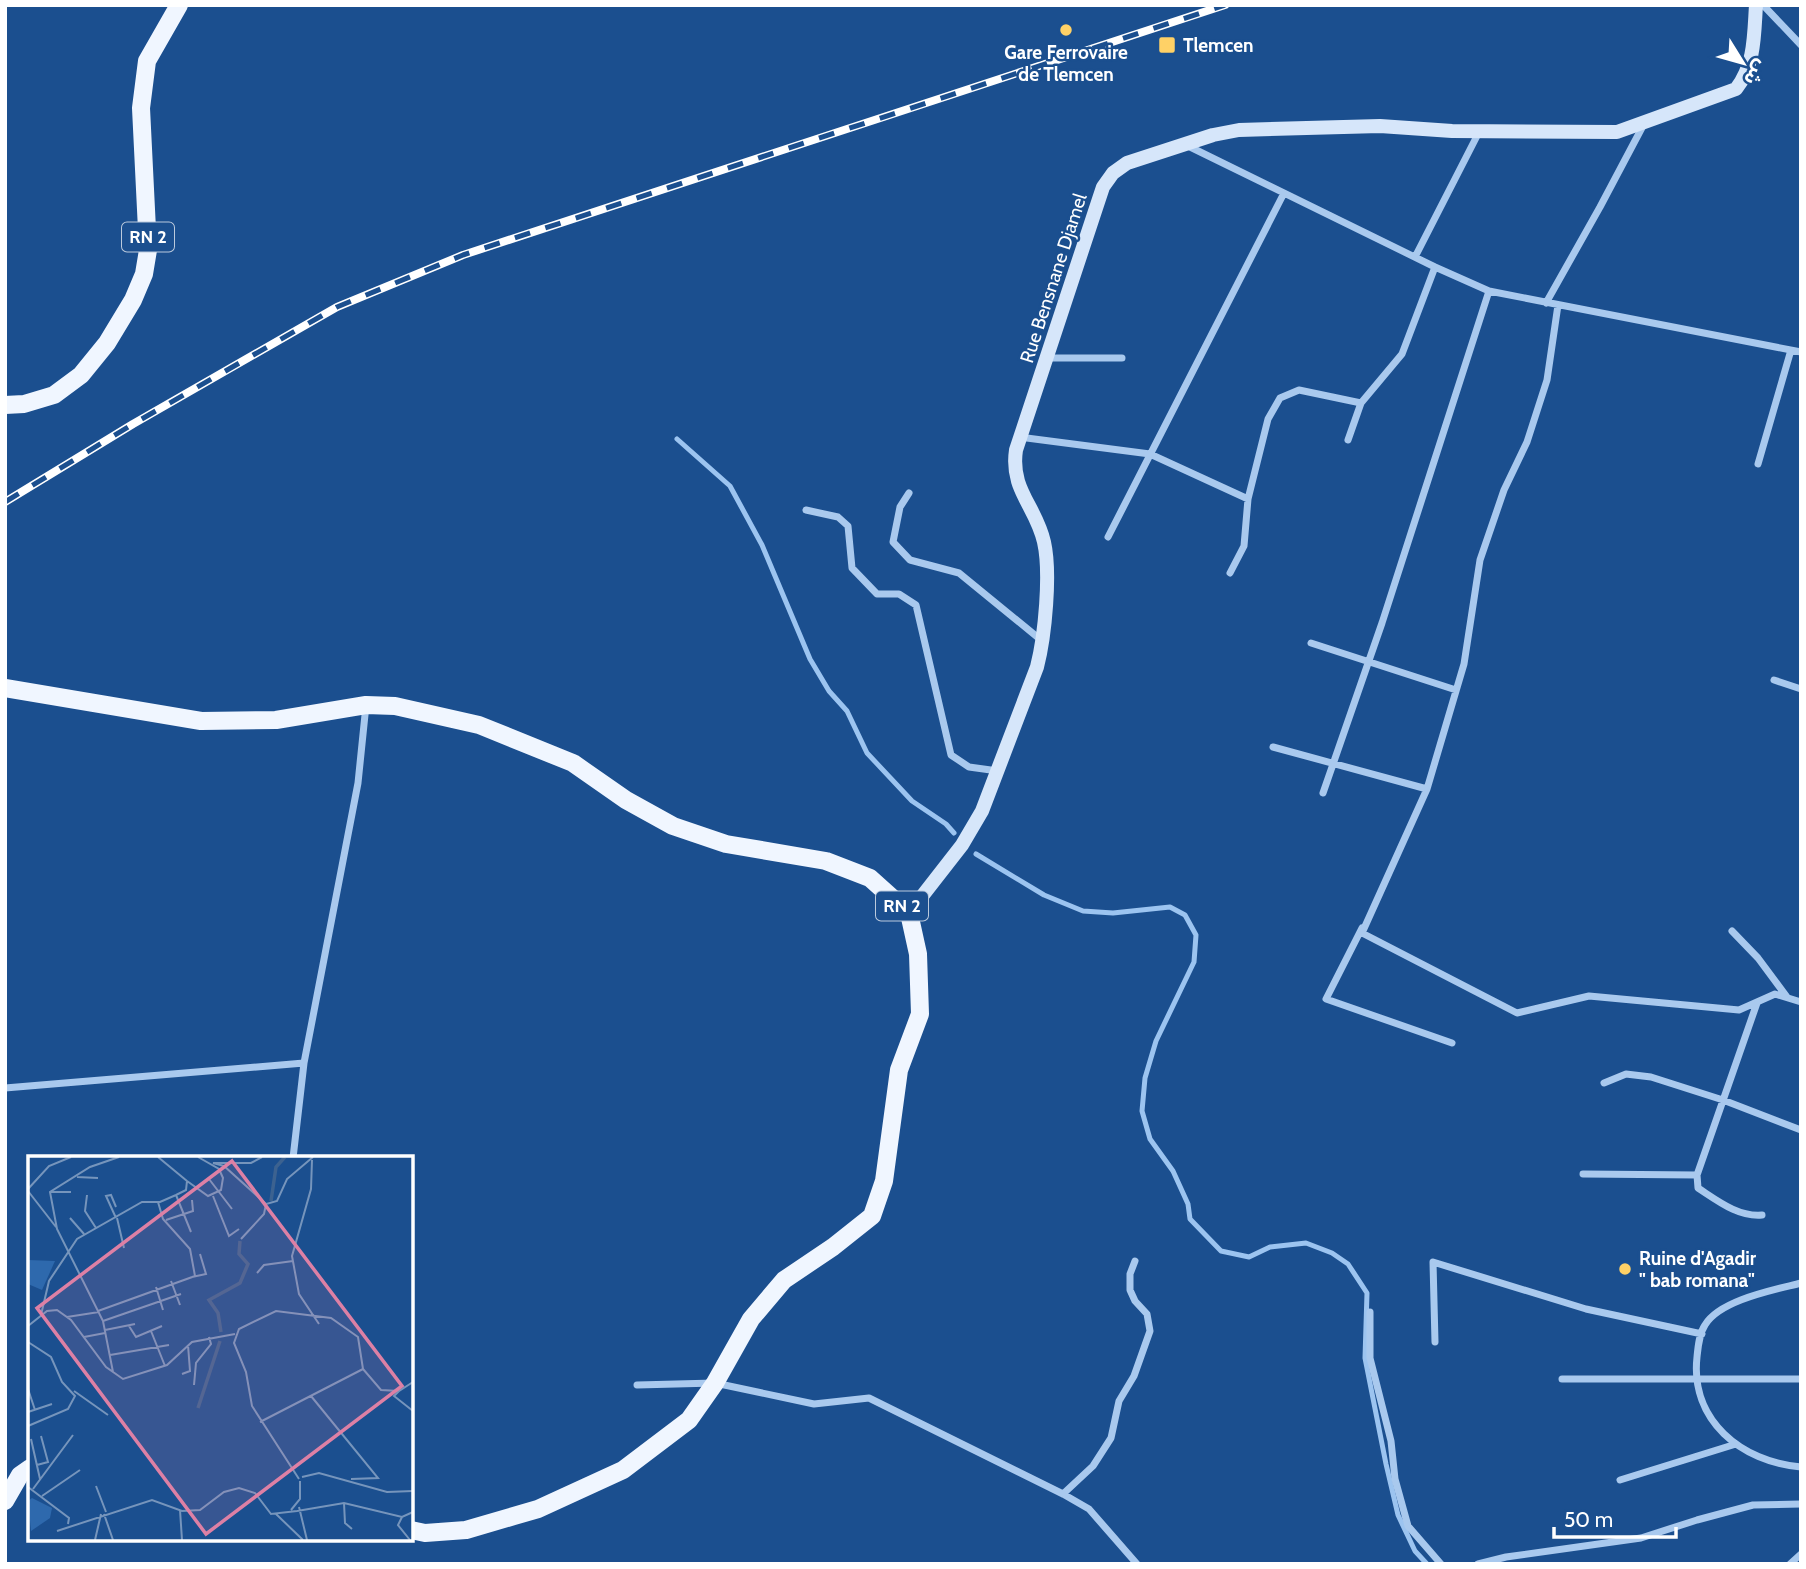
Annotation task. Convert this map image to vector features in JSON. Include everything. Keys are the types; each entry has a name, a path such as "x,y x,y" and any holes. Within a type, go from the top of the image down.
{"main road":[{"name":"RN 2","path":"5,405 24,404 54,395 81,375 107,343 133,300 144,274 148,250 141,108 147,61 179,5"},
{"name":"Rue Bensnane Djamel","path":"909,913 962,845 982,811 1037,667 1043,642 1046,561 1044,540 1019,488 1014,474 1014,462 1019,437 1103,187 1113,173 1127,163 1184,144 1239,130 1380,126 1479,132 1617,132 1736,89 1750,64 1756,5"},
{"name":"RN 2","path":"5,688 201,721 276,720 366,705 395,706 479,725 573,763 626,800 673,826 726,844 826,861 870,878 909,913 918,954 920,1014 899,1070 884,1181 872,1216 833,1247 784,1280 751,1319 715,1383 689,1420 623,1470 538,1509 466,1530 425,1533 413,1530"},
{"path":"5,699 45,695"},
{"path":"5,1501 20,1475 28,1469"}],"street":[{"path":"1763,5 1801,45"},
{"path":"1546,303 1645,122"},
{"path":"1415,257 1479,132"},
{"path":"1184,144 1489,291 1801,352"},
{"path":"1108,537 1284,193"},
{"path":"1348,440 1361,403 1402,354 1435,267"},
{"path":"1323,793 1489,291"},
{"path":"1558,305 1547,380 1527,442 1504,490 1480,560 1464,664 1427,789 1362,933 1517,1013 1589,996 1739,1010 1775,994 1801,1002"},
{"path":"1758,464 1791,350"},
{"path":"1047,358 1122,359"},
{"path":"1230,573 1244,545 1248,499 1268,419 1280,398 1299,390 1361,403"},
{"path":"1019,437 1150,454 1248,499"},
{"path":"909,493 900,507 893,542 911,560 959,573 1043,642"},
{"path":"806,510 838,517 848,526 852,568 877,594 899,594 916,605 951,755 969,767 999,771"},
{"path":"1311,643 1456,690"},
{"path":"1774,680 1801,689"},
{"path":"293,1156 304,1063 358,783 366,705"},
{"path":"1273,747 1427,789"},
{"path":"1369,916 1326,999 1452,1044"},
{"path":"1732,931 1758,958 1787,998"},
{"path":"1757,1003 1697,1175 1698,1188 1725,1206 1749,1216 1762,1215"},
{"path":"5,1087 304,1063"},
{"path":"1604,1083 1626,1074 1651,1077 1801,1129"},
{"path":"1583,1174 1697,1175"},
{"path":"1063,1494 1093,1466 1111,1438 1119,1401 1134,1376 1150,1331 1147,1314 1135,1301 1130,1290 1130,1274 1135,1261"},
{"path":"1435,1342 1433,1262 1586,1309 1702,1334"},
{"path":"1801,1283 1764,1292 1723,1309 1705,1325 1696,1369 1699,1396 1711,1419 1736,1444 1751,1455 1783,1465 1801,1467"},
{"path":"1370,1312 1370,1358 1391,1441 1395,1479 1408,1526 1441,1564"},
{"path":"1562,1379 1801,1379"},
{"path":"637,1385 715,1383 814,1404 869,1398 1089,1509 1137,1564"},
{"path":"1620,1480 1736,1444"},
{"path":"1478,1564 1506,1557 1641,1538 1753,1505 1801,1504"},
{"path":"1790,1564 1801,1554"}],"waterway":[{"path":"677,439 730,486 762,545 810,659 829,691 847,711 867,753 912,801 946,824 954,833"},
{"path":"976,854 1044,895 1083,911 1113,913 1170,907 1185,915 1196,935 1194,962 1156,1041 1145,1078 1142,1111 1150,1139 1173,1171 1188,1204 1190,1219 1221,1251 1249,1257 1270,1247 1306,1243 1332,1253 1348,1264 1367,1293 1365,1358 1386,1464 1398,1515 1415,1551 1427,1564"}],"railway":[{"path":"5,502 133,424 337,307 463,255 1225,5"}],"place":[{"name":"Gare Ferrovaire de Tlemcen","path":"1066,30"},
{"name":"Tlemcen","path":"1167,45"},
{"name":"Ruine d'Agadir \" bab romana\"","path":"1625,1269"}]}
